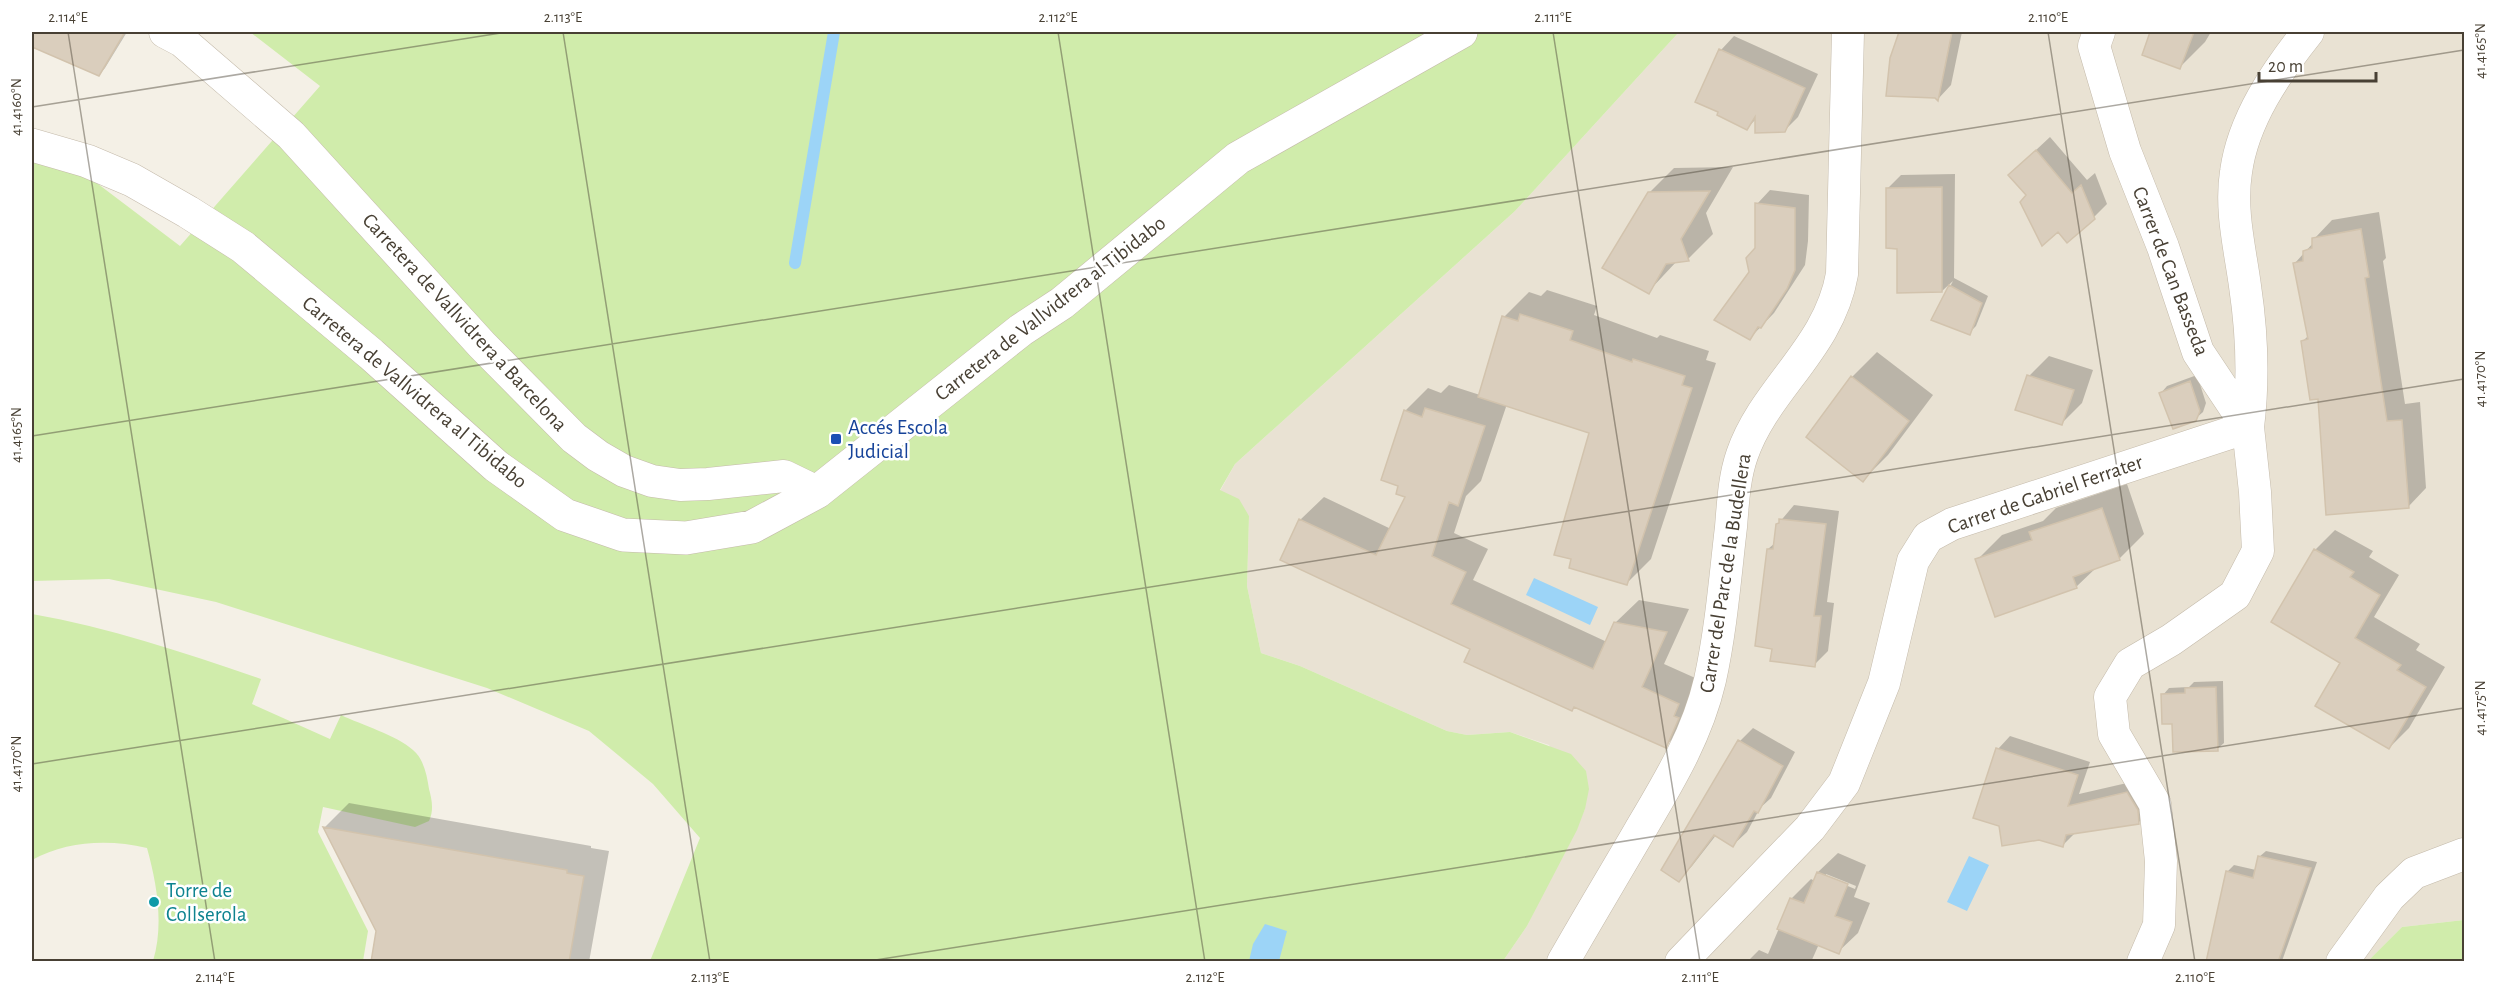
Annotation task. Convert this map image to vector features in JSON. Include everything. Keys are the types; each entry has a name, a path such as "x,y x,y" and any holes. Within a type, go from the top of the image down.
{"street":[{"name":"Carretera de Vallvidrera a Barcelona","path":"165,32 182,41 291,135 482,345 574,438 598,456 624,471 652,481 680,485 708,484 784,476 817,492"},
{"name":"Carretera de Vallvidrera al Tibidabo","path":"32,145 87,161 132,180 243,247 371,354 496,466 565,515 622,535 686,538 752,527 817,492 1021,330 1062,303 1238,158 1461,32"},
{"name":"Carrer del Parc de la Budellera","path":"1563,962 1680,762 1700,719 1718,637 1735,491 1742,456 1759,420 1804,358 1829,318 1836,301 1842,274 1848,32"},
{"name":"Carrer de Can Basseda","path":"2099,32 2094,46 2125,151 2163,247 2198,352 2248,427 2258,551 2235,595 2171,640 2130,664 2110,697 2114,734 2155,804 2161,861 2159,925 2143,962"},
{"path":"2248,427 2253,356 2245,286 2236,235 2235,173 2248,124 2290,54 2308,32"},
{"name":"Carrer de Gabriel Ferrater","path":"1681,962 1810,828 1844,783 1884,683 1913,561 1919,548 1928,537 1952,524 2248,427"},
{"path":"2342,962 2389,897 2414,873 2464,854"}],"shaded area":[{"path":"1679,32 2464,32 2464,920 2402,927 2368,961 1503,961 1527,926 1585,809 1549,745 1510,732 1467,735 1447,731 1300,666 1261,653 1247,586 1249,516 1220,491 1235,464 1515,211"}],"green space":[{"path":"250,32 1679,32 1515,211 1235,464 1220,490 1239,499 1249,516 1247,586 1261,653 1300,666 1447,731 1467,735 1510,732 1571,754 1586,771 1589,789 1577,830 1527,926 1503,961 650,961 700,838 653,784 589,731 487,688 216,602 109,579 32,581 32,134 180,246 320,86"},
{"path":"32,614 119,634 261,679 252,704 330,739 341,715 398,740 417,754 424,768 431,797 432,809 429,821 415,827 323,807 318,832 368,931 363,961 153,961 159,919 154,876 147,848 118,843 73,845 32,860"},
{"path":"2464,920 2464,961 2368,961 2402,927"}],"water":[{"path":"1534,578 1598,607 1590,625 1526,595"},
{"path":"1969,856 1989,865 1967,911 1947,902"},
{"path":"1265,924 1287,931 1279,961 1249,961 1253,944"}],"building":[{"path":"32,32 125,32 99,76 32,47"},
{"path":"1899,32 1952,32 1938,101 1935,98 1886,96 1890,58"},
{"path":"2150,32 2194,32 2180,69 2142,55"},
{"path":"1719,49 1805,88 1785,132 1755,133 1755,117 1747,130 1717,115 1718,112 1695,102"},
{"path":"2036,150 2072,193 2081,185 2095,219 2067,243 2058,232 2042,246 2020,202 2026,195 2008,175"},
{"path":"1942,187 1942,292 1897,293 1897,249 1886,248 1886,188"},
{"path":"1710,191 1681,239 1689,261 1666,264 1649,294 1602,268 1648,192"},
{"path":"1755,203 1795,208 1795,270 1787,289 1761,328 1758,327 1750,340 1714,320 1749,272 1746,258 1755,248"},
{"path":"2361,229 2369,277 2365,278 2387,421 2402,420 2409,508 2326,515 2318,399 2310,400 2301,341 2308,339 2293,263 2303,261 2303,251 2312,248 2312,238"},
{"path":"1949,285 1982,303 1970,335 1931,320"},
{"path":"1520,314 1573,331 1570,340 1632,362 1633,359 1685,376 1682,385 1692,388 1627,585 1569,568 1571,559 1554,555 1589,433 1478,397 1502,316 1518,321"},
{"path":"2027,375 2074,390 2062,425 2015,410"},
{"path":"1851,376 1909,421 1863,482 1806,437"},
{"path":"2190,381 2200,411 2196,421 2173,429 2159,393"},
{"path":"1425,408 1485,426 1458,506 1449,502 1432,556 1466,572 1451,604 1593,669 1614,622 1667,632 1642,687 1679,704 1674,716 1679,718 1666,748 1574,707 1572,711 1464,662 1470,649 1280,560 1299,519 1376,555 1405,497 1396,494 1398,486 1381,480 1404,410 1422,417"},
{"path":"2102,508 2120,560 2073,577 2077,588 1995,617 1975,559 2032,540 2029,532"},
{"path":"1779,519 1826,524 1814,616 1821,616 1815,667 1770,661 1772,649 1755,646 1767,549 1773,549 1776,524 1779,523"},
{"path":"2314,549 2354,572 2350,577 2380,595 2355,638 2401,665 2397,670 2426,687 2389,749 2315,706 2340,663 2271,622"},
{"path":"2216,687 2218,751 2173,752 2172,724 2162,724 2161,694 2185,693 2185,688"},
{"path":"1738,740 1783,766 1758,813 1754,811 1733,847 1714,835 1679,882 1661,870"},
{"path":"1996,748 2078,775 2068,806 2127,792 2138,810 2139,824 2066,835 2063,847 2039,840 2002,846 1999,826 1973,818"},
{"path":"323,827 567,870 567,873 584,876 569,962 371,962 376,931"},
{"path":"2258,856 2311,868 2278,962 2206,962 2226,871 2253,878"},
{"path":"1817,872 1848,884 1835,916 1852,922 1839,954 1777,929 1790,898 1804,903"}],"waterway":[{"path":"795,263 834,32"}],"place":[{"name":"Accés Escola Judicial","path":"836,439"},
{"name":"Torre de Collserola","path":"154,902"}]}
